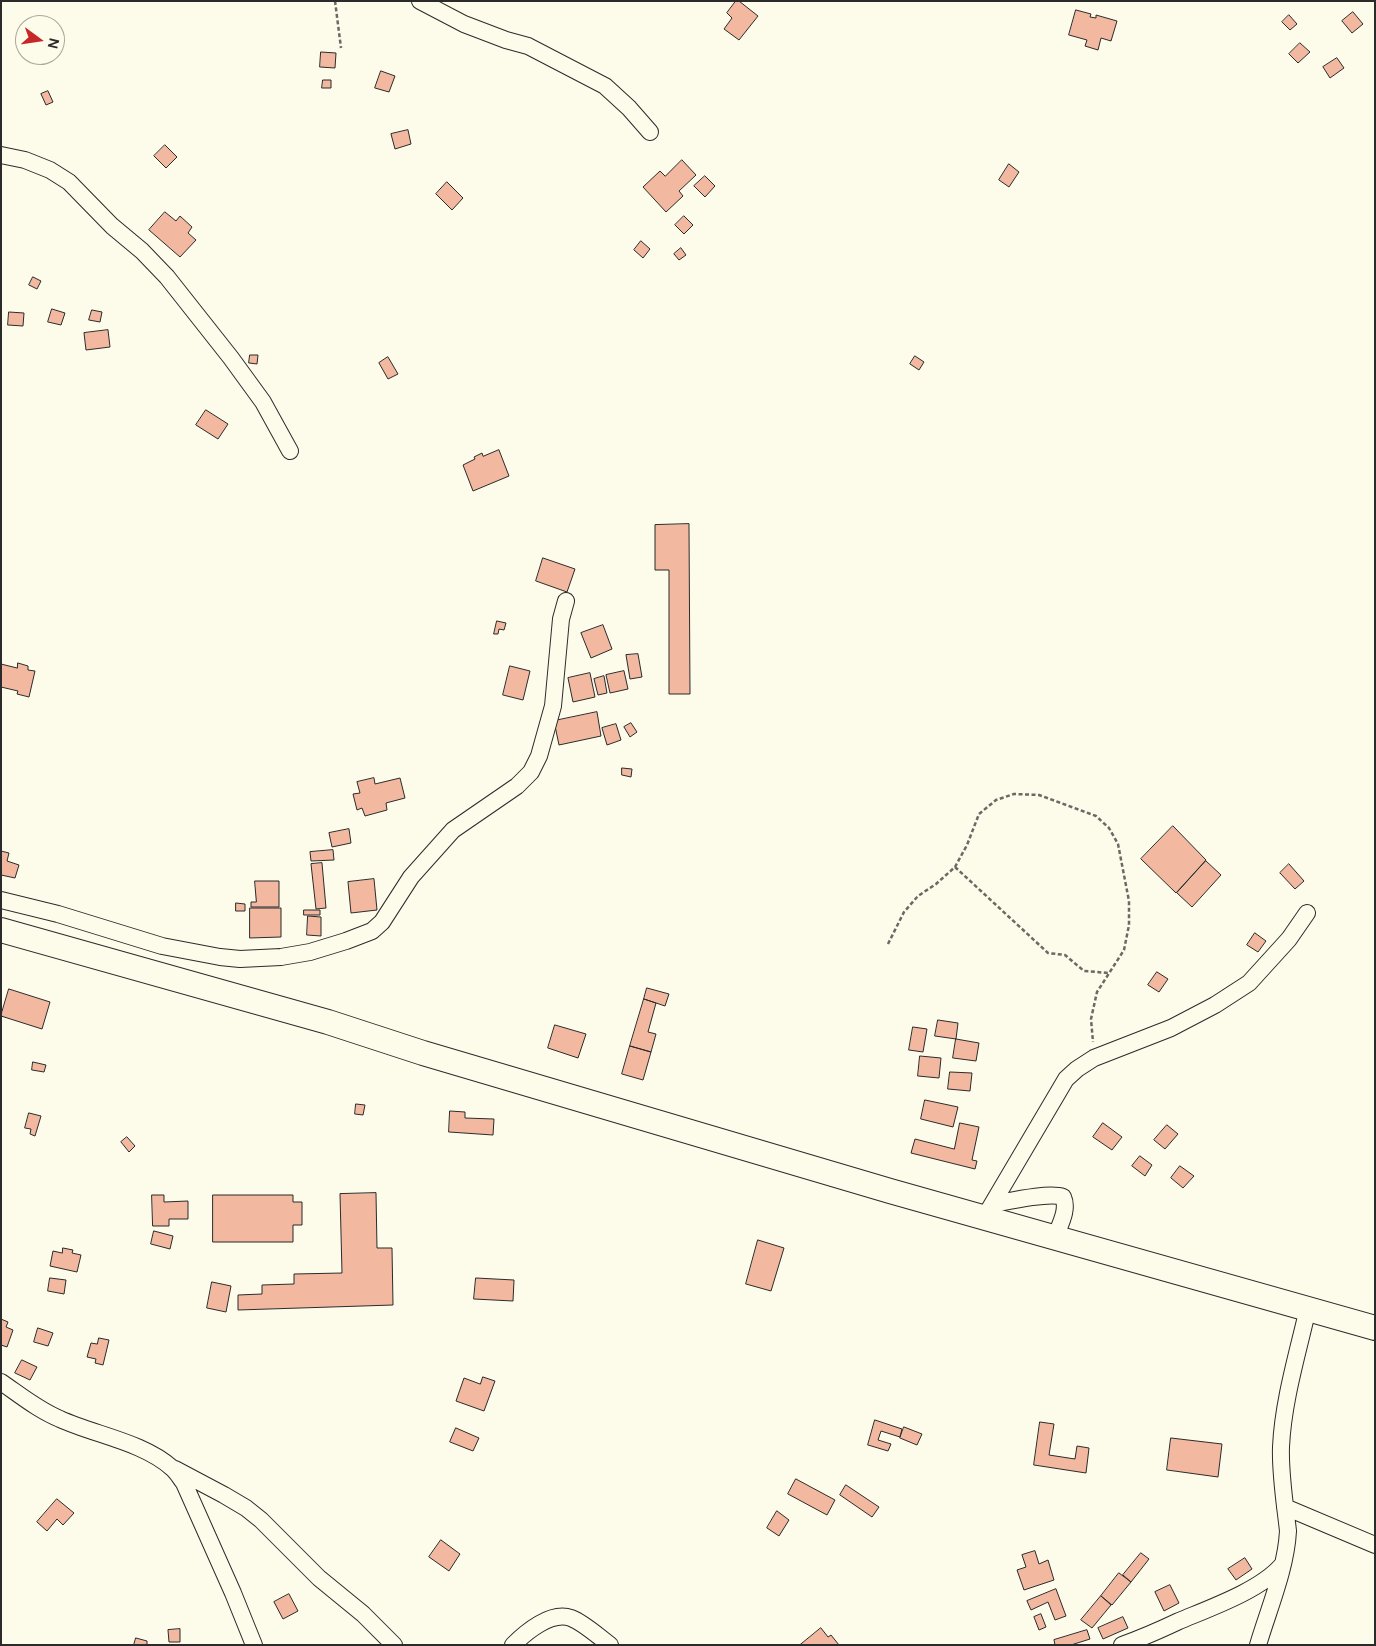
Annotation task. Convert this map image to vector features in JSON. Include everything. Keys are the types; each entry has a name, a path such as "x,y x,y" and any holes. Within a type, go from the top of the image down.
{"highway":[{"path":"1,930 318,1019 442,1058 890,1191 989,1211 1055,1238 1375,1328"}],"street":[{"path":"420,1 464,24 528,46 605,86 629,108 650,132"},
{"path":"1,155 25,160 50,170 69,182 112,226 142,251 167,277 232,358 263,402 290,451"},
{"path":"1,900 58,914 162,946 220,957 281,957 310,952 372,931 382,922 411,877 453,830 517,786 531,772 539,756 553,706 561,619 566,601"},
{"path":"989,1211 1066,1079 1094,1058 1171,1028 1248,984 1289,940 1307,913"},
{"path":"989,1211 1046,1196 1061,1196 1065,1200 1064,1213 1055,1238"},
{"path":"1258,1645 1284,1563 1288,1531 1281,1449 1282,1428 1308,1308"},
{"path":"1,1382 43,1411 152,1454 173,1468 246,1508 261,1520 319,1578 363,1614 394,1645"},
{"path":"173,1468 184,1483 234,1593 254,1645"},
{"path":"1285,1507 1375,1545"},
{"path":"1122,1645 1143,1638 1225,1602 1273,1576 1284,1563"},
{"path":"513,1645 539,1624 562,1617 574,1619 610,1645"}],"path":[{"path":"335,1 341,48"},
{"path":"888,944 904,912 918,896 936,884 955,867 968,845 979,814 996,800 1014,794 1039,795 1096,816 1109,828 1118,844 1129,901 1129,925 1124,950 1097,992 1091,1019 1094,1058"},
{"path":"955,867 1048,953 1065,955 1084,972 1109,973"}],"building":[{"path":"736,1 739,1 758,16 739,40 724,29 732,18 727,13"},
{"path":"1076,10 1091,14 1090,17 1096,18 1096,15 1117,21 1111,41 1101,38 1098,50 1085,46 1087,40 1069,35"},
{"path":"1353,12 1363,24 1352,33 1342,21"},
{"path":"1289,15 1297,24 1290,30 1282,22"},
{"path":"1300,43 1310,52 1298,63 1289,54"},
{"path":"321,52 336,53 335,68 320,67"},
{"path":"1337,58 1344,68 1330,78 1323,67"},
{"path":"381,71 395,76 389,92 375,88"},
{"path":"323,80 331,80 331,88 322,88"},
{"path":"48,91 53,102 46,105 41,94"},
{"path":"408,130 411,144 395,149 391,134"},
{"path":"165,145 177,157 166,168 154,156"},
{"path":"682,160 696,175 679,191 683,196 666,212 643,187 660,171 665,176"},
{"path":"1009,164 1019,172 1009,187 999,180"},
{"path":"705,176 715,186 705,197 694,186"},
{"path":"447,182 463,198 452,210 436,194"},
{"path":"165,212 176,221 180,216 192,227 188,233 196,240 180,257 149,230"},
{"path":"684,216 693,225 684,234 675,225"},
{"path":"641,241 650,249 643,258 634,250"},
{"path":"681,248 686,255 679,260 674,254"},
{"path":"33,277 41,281 37,289 29,285"},
{"path":"52,309 65,313 61,325 48,322"},
{"path":"92,310 102,312 100,322 89,320"},
{"path":"9,312 24,313 23,326 8,325"},
{"path":"108,330 110,347 86,350 84,333"},
{"path":"250,355 258,355 257,364 249,363"},
{"path":"915,356 924,362 919,370 910,364"},
{"path":"388,357 398,374 388,379 379,363"},
{"path":"206,410 228,424 218,439 196,425"},
{"path":"499,450 509,476 473,491 463,465 482,453 483,456"},
{"path":"689,524 690,694 669,694 669,570 655,570 655,525"},
{"path":"543,558 575,569 567,592 536,581"},
{"path":"497,621 506,623 504,630 499,629 498,634 494,634"},
{"path":"603,625 612,649 591,658 581,633"},
{"path":"638,654 642,677 630,679 626,655"},
{"path":"18,663 28,666 28,670 35,671 29,697 17,694 18,691 1,687 1,664 17,668"},
{"path":"510,666 530,671 523,700 503,695"},
{"path":"624,671 628,689 610,693 606,675"},
{"path":"590,673 595,697 573,702 568,678"},
{"path":"604,676 607,693 598,695 594,679"},
{"path":"597,712 601,736 559,745 554,721"},
{"path":"631,723 637,732 630,737 624,727"},
{"path":"616,724 621,740 607,745 602,728"},
{"path":"622,768 632,769 631,777 622,775"},
{"path":"374,778 375,784 400,778 405,798 386,803 387,810 365,816 362,808 357,810 353,794 360,793 357,782"},
{"path":"1173,826 1206,860 1176,893 1141,859"},
{"path":"349,829 351,843 332,847 329,833"},
{"path":"333,850 334,860 311,861 310,852"},
{"path":"1,851 9,853 7,861 19,865 15,878 1,875"},
{"path":"1206,861 1221,875 1192,907 1177,893"},
{"path":"322,863 326,908 316,909 311,864"},
{"path":"1289,864 1304,881 1295,889 1280,873"},
{"path":"374,879 377,910 351,913 348,882"},
{"path":"255,881 279,881 279,907 251,907 251,902 256,902"},
{"path":"236,903 245,904 245,911 236,911"},
{"path":"250,908 281,908 281,937 250,938"},
{"path":"304,910 320,910 320,915 304,915"},
{"path":"308,916 321,917 321,936 307,935"},
{"path":"1255,933 1266,941 1258,952 1247,945"},
{"path":"1157,972 1168,979 1159,992 1148,985"},
{"path":"647,988 669,994 665,1006 644,999"},
{"path":"9,989 50,1002 42,1029 1,1016"},
{"path":"644,999 656,1003 648,1032 656,1034 651,1052 630,1046"},
{"path":"938,1020 958,1023 956,1039 935,1036"},
{"path":"555,1025 586,1034 578,1058 548,1048"},
{"path":"913,1027 927,1029 923,1052 909,1050"},
{"path":"956,1039 979,1043 976,1061 953,1058"},
{"path":"630,1046 651,1052 643,1080 622,1074"},
{"path":"920,1056 941,1058 939,1078 918,1076"},
{"path":"33,1062 46,1065 44,1072 32,1070"},
{"path":"950,1072 972,1073 970,1091 948,1089"},
{"path":"925,1100 958,1107 953,1127 921,1119"},
{"path":"356,1104 365,1105 363,1115 355,1114"},
{"path":"450,1111 465,1112 465,1118 494,1119 493,1135 449,1132"},
{"path":"29,1113 41,1116 35,1136 30,1134 31,1129 25,1128"},
{"path":"960,1123 979,1127 972,1160 977,1161 975,1169 911,1153 915,1139 954,1149"},
{"path":"1103,1123 1122,1137 1112,1150 1093,1137"},
{"path":"1167,1125 1178,1134 1165,1149 1154,1140"},
{"path":"127,1137 135,1146 129,1152 121,1142"},
{"path":"1140,1156 1152,1165 1145,1176 1132,1166"},
{"path":"1180,1166 1194,1176 1183,1188 1171,1178"},
{"path":"376,1193 377,1248 392,1248 393,1305 238,1310 238,1295 262,1294 262,1285 294,1284 294,1274 342,1273 340,1194"},
{"path":"152,1195 164,1195 164,1202 188,1201 188,1219 169,1219 169,1226 153,1226"},
{"path":"213,1195 293,1195 293,1202 302,1202 302,1225 293,1225 293,1242 213,1242"},
{"path":"154,1231 173,1236 170,1249 151,1244"},
{"path":"758,1240 784,1248 771,1291 746,1284"},
{"path":"63,1248 73,1250 72,1253 81,1255 77,1272 50,1266 53,1251 62,1253"},
{"path":"50,1278 66,1280 64,1294 48,1291"},
{"path":"476,1278 514,1280 513,1301 474,1299"},
{"path":"212,1282 231,1286 226,1312 207,1308"},
{"path":"1,1319 8,1322 6,1327 13,1330 7,1347 1,1345"},
{"path":"38,1328 53,1333 48,1346 34,1342"},
{"path":"99,1338 109,1340 103,1365 95,1363 96,1359 87,1357 91,1343 97,1344"},
{"path":"22,1360 37,1367 30,1380 15,1373"},
{"path":"483,1377 495,1381 484,1411 456,1401 464,1378 480,1384"},
{"path":"875,1420 902,1429 900,1437 881,1431 878,1440 891,1444 888,1451 868,1445"},
{"path":"1040,1422 1054,1424 1049,1455 1075,1459 1077,1446 1089,1448 1086,1473 1034,1465"},
{"path":"904,1427 922,1434 917,1445 900,1438"},
{"path":"456,1428 479,1438 473,1451 450,1442"},
{"path":"1171,1438 1222,1444 1218,1477 1167,1470"},
{"path":"796,1479 835,1500 827,1515 788,1494"},
{"path":"846,1485 879,1507 872,1517 840,1495"},
{"path":"57,1499 74,1513 63,1525 57,1519 47,1531 37,1522"},
{"path":"777,1511 789,1520 779,1536 767,1528"},
{"path":"441,1540 460,1554 449,1571 429,1557"},
{"path":"1035,1551 1039,1564 1048,1560 1054,1580 1024,1590 1017,1570 1026,1567 1022,1555"},
{"path":"1141,1553 1149,1559 1131,1582 1123,1575"},
{"path":"1245,1558 1252,1569 1236,1580 1228,1569"},
{"path":"1119,1573 1131,1582 1112,1605 1101,1596"},
{"path":"1170,1585 1179,1603 1164,1611 1155,1592"},
{"path":"1056,1589 1066,1616 1055,1620 1048,1602 1031,1610 1027,1601"},
{"path":"289,1594 298,1611 283,1619 274,1602"},
{"path":"1101,1596 1111,1605 1092,1628 1081,1620"},
{"path":"1041,1614 1046,1627 1039,1630 1034,1617"},
{"path":"1123,1617 1128,1628 1103,1639 1098,1628"},
{"path":"821,1628 828,1637 831,1635 839,1645 800,1645"},
{"path":"180,1629 180,1642 169,1642 168,1630"},
{"path":"1087,1630 1090,1639 1071,1645 1055,1645 1054,1640"},
{"path":"136,1638 147,1641 147,1645 134,1645"}]}
